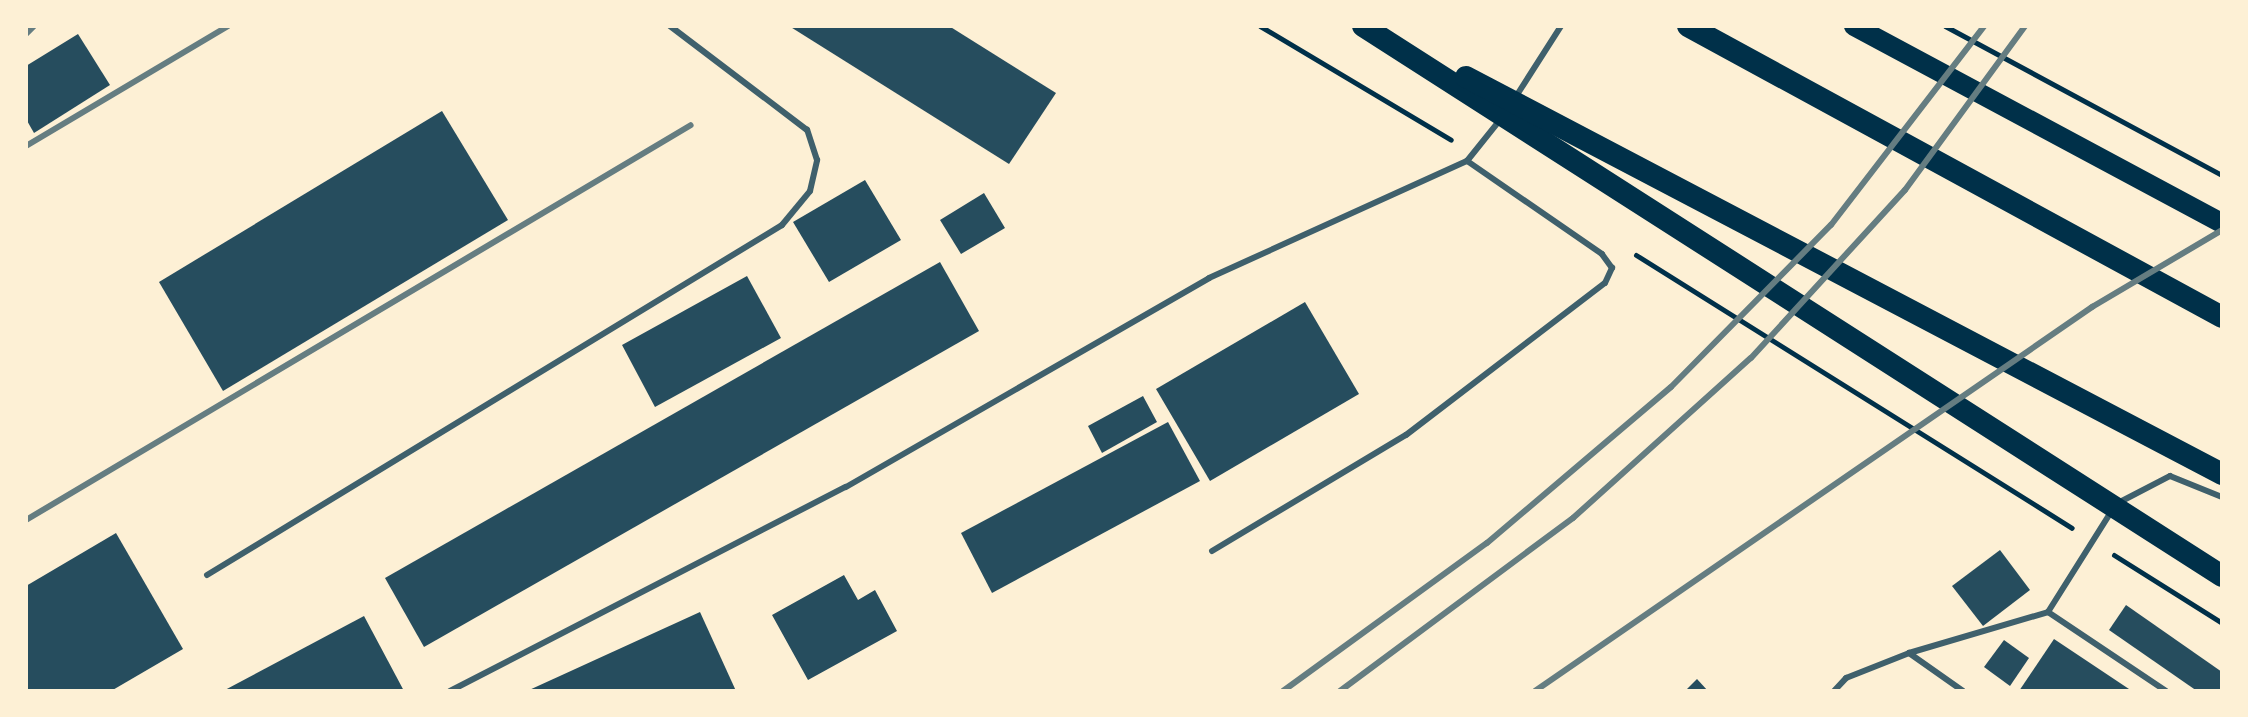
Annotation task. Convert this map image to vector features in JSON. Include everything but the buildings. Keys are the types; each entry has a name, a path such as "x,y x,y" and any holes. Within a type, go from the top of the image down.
{"highway":[{"path":"1363,26 2222,576"},
{"path":"1370,26 2222,474"},
{"path":"1688,26 2222,317"}],"main road":[{"path":"1854,26 2222,223"}],"lane":[{"path":"207,575 782,225 810,191 817,160 807,130 670,26"},
{"path":"450,691 846,487 1209,278 1467,161 1561,26"},
{"path":"1212,551 1406,435 1605,283 1612,268 1602,254 1467,161"},
{"path":"1834,691 1846,678 1909,653 2048,612 2116,504 2170,476 2222,497"},
{"path":"2048,612 2166,691"},
{"path":"1909,653 1963,691"}],"path":[{"path":"1260,26 1466,149"},
{"path":"1945,26 2222,175"},
{"path":"1621,246 2078,532"},
{"path":"2104,549 2222,623"}],"railway":[{"path":"26,34 34,26"},
{"path":"26,146 228,26"},
{"path":"1283,691 1487,543 1671,387 1831,225 1984,26"},
{"path":"1340,691 1573,518 1751,358 1905,190 2025,26"},
{"path":"26,520 691,125"},
{"path":"1535,691 2092,307 2222,230"}]}
